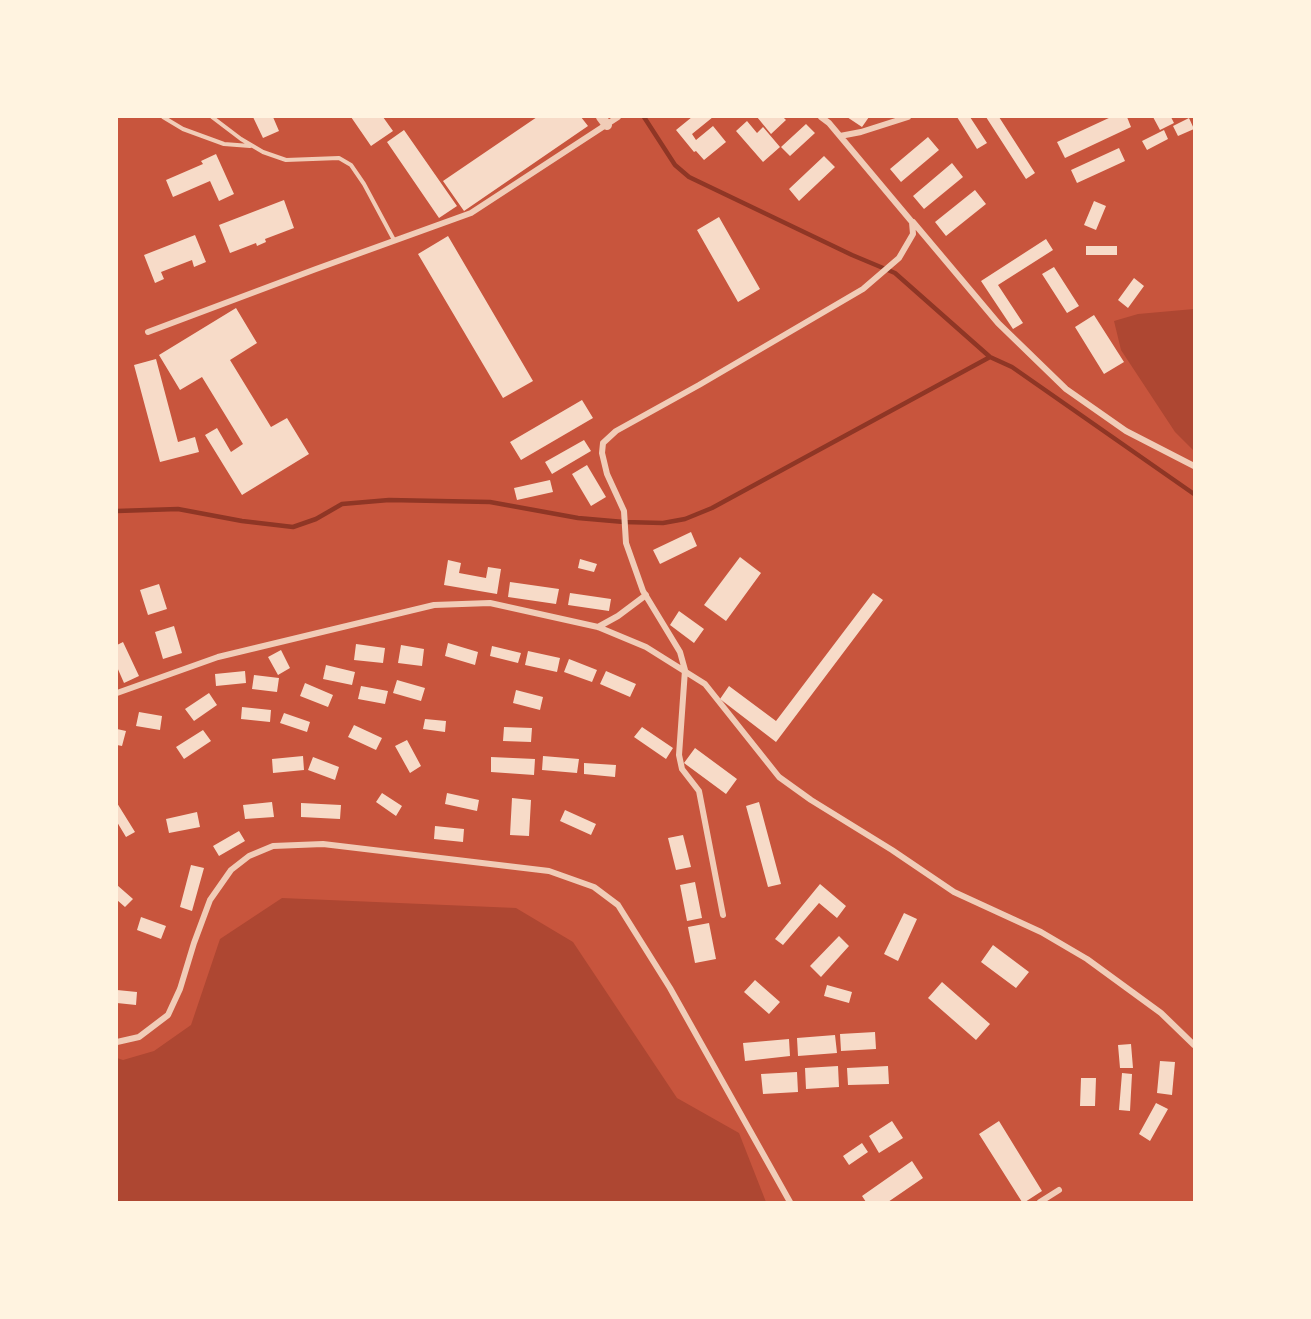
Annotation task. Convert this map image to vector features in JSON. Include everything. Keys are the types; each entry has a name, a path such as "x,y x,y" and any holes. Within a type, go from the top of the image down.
{"street":[{"path":"148,332 471,213 604,121 618,117"},
{"path":"821,117 829,123 998,323 1066,389 1126,431 1194,466"},
{"path":"840,136 908,117"},
{"path":"723,915 699,791 682,769 679,755 685,670 680,652 646,595 626,543 624,511 607,474 602,453 603,443 616,431 863,290 899,258 913,234 912,222"},
{"path":"598,627 618,616 646,595"},
{"path":"117,693 218,657 434,605 490,603 598,627 646,647 705,684 779,777 954,892 1041,932 1087,959 1161,1013 1194,1045"},
{"path":"117,1042 139,1037 168,1015 180,989 210,900 231,870 249,856 273,846 323,844 549,871 594,887 618,905 670,988 790,1202"},
{"path":"1040,1202 1059,1190"}],"lane":[{"path":"163,117 183,129 224,144 254,147"},
{"path":"212,117 254,147 286,160 339,158 351,165 395,241"}],"shaded area":[{"path":"1194,309 1194,451 1175,432 1121,350 1114,321 1138,314"},
{"path":"282,898 516,908 573,942 677,1098 739,1133 766,1202 117,1202 117,1058 123,1060 154,1051 191,1025 220,939"}],"building":[{"path":"253,117 273,117 279,131 263,138"},
{"path":"351,117 383,117 393,131 371,146"},
{"path":"537,117 581,117 588,126 464,211 443,181"},
{"path":"692,117 713,117 692,134 696,140 713,126 726,142 704,160 696,151 694,152 676,130"},
{"path":"757,117 783,117 786,120 771,134"},
{"path":"847,117 869,117 862,127"},
{"path":"957,117 970,117 987,143 977,149"},
{"path":"986,117 999,117 1035,173 1026,179"},
{"path":"1111,117 1127,117 1131,127 1065,158 1057,142"},
{"path":"1153,117 1171,117 1174,123 1160,130"},
{"path":"1189,118 1194,129 1178,136 1173,126"},
{"path":"747,121 757,133 763,127 780,147 763,162 736,131"},
{"path":"806,124 815,133 790,156 781,147"},
{"path":"404,130 457,206 439,218 387,142"},
{"path":"1164,130 1168,139 1147,150 1142,141"},
{"path":"928,137 939,150 901,182 890,169"},
{"path":"1119,148 1125,161 1077,183 1071,170"},
{"path":"216,154 234,194 219,201 210,181 173,197 166,180 203,164 201,161"},
{"path":"824,156 835,167 799,201 789,189"},
{"path":"952,163 963,177 924,209 913,196"},
{"path":"975,190 986,204 946,236 935,222"},
{"path":"284,200 294,228 265,239 266,242 257,246 256,243 230,253 219,225"},
{"path":"1094,201 1106,206 1096,230 1084,225"},
{"path":"719,217 760,289 738,302 697,230"},
{"path":"195,235 206,262 194,267 192,260 161,272 164,279 155,283 144,255"},
{"path":"448,236 533,381 503,398 418,254"},
{"path":"1046,239 1053,250 998,285 1023,323 1013,329 981,281"},
{"path":"1086,246 1117,246 1117,255 1086,255"},
{"path":"1054,267 1079,306 1067,313 1042,274"},
{"path":"1134,278 1144,286 1128,308 1118,300"},
{"path":"236,308 257,343 230,360 271,427 287,418 309,454 242,495 205,435 217,428 231,452 243,444 202,377 180,390 159,355"},
{"path":"1094,315 1124,362 1104,374 1075,327"},
{"path":"156,359 178,442 195,437 199,452 160,462 134,365"},
{"path":"582,400 593,418 521,460 510,442"},
{"path":"584,440 591,451 552,474 545,462"},
{"path":"587,465 606,497 591,506 572,474"},
{"path":"550,480 553,492 517,500 514,488"},
{"path":"691,532 697,546 660,564 653,550"},
{"path":"740,557 761,573 726,621 704,605"},
{"path":"580,559 597,564 594,572 578,568"},
{"path":"448,560 461,563 459,573 486,578 488,567 501,569 497,594 444,585"},
{"path":"510,582 559,589 556,604 508,597"},
{"path":"159,584 167,609 148,615 140,590"},
{"path":"570,593 611,599 609,611 568,605"},
{"path":"873,593 883,600 776,742 720,699 729,686 776,721"},
{"path":"679,611 704,629 694,643 670,625"},
{"path":"174,626 182,653 163,659 155,632"},
{"path":"123,642 139,676 124,683 117,667 117,645"},
{"path":"448,643 478,652 475,665 445,656"},
{"path":"356,644 385,648 383,663 354,660"},
{"path":"401,645 424,649 422,666 398,663"},
{"path":"492,646 521,653 518,663 490,656"},
{"path":"281,650 290,668 278,675 268,657"},
{"path":"528,651 560,658 557,672 525,665"},
{"path":"569,659 597,670 592,682 564,672"},
{"path":"326,665 355,672 352,685 323,679"},
{"path":"245,671 246,683 216,686 215,674"},
{"path":"606,671 636,684 630,697 600,684"},
{"path":"254,675 279,678 277,692 252,689"},
{"path":"397,680 425,688 421,701 393,693"},
{"path":"305,683 333,695 328,707 300,696"},
{"path":"361,686 388,691 385,704 358,699"},
{"path":"516,690 543,697 540,710 513,703"},
{"path":"209,693 217,705 194,721 185,709"},
{"path":"242,707 271,710 270,722 241,719"},
{"path":"139,712 162,716 160,730 136,726"},
{"path":"284,713 310,722 307,732 280,723"},
{"path":"425,719 446,721 445,732 423,729"},
{"path":"354,725 382,738 376,750 348,737"},
{"path":"504,727 532,728 531,742 503,741"},
{"path":"642,727 673,748 666,759 634,737"},
{"path":"117,729 126,731 122,746 117,745"},
{"path":"203,730 211,741 184,759 176,747"},
{"path":"407,740 421,766 410,773 395,746"},
{"path":"695,748 737,779 726,794 684,763"},
{"path":"303,756 304,770 273,773 272,759"},
{"path":"543,756 579,759 577,773 542,770"},
{"path":"313,757 339,767 335,780 308,770"},
{"path":"491,757 535,759 534,775 491,772"},
{"path":"584,763 616,765 615,777 584,774"},
{"path":"382,793 402,806 396,816 376,802"},
{"path":"447,793 479,800 477,811 445,804"},
{"path":"512,798 531,800 529,836 510,835"},
{"path":"272,802 274,817 245,819 243,805"},
{"path":"759,802 781,884 768,887 746,806"},
{"path":"117,803 135,832 126,837 117,822"},
{"path":"301,803 341,805 340,819 301,817"},
{"path":"565,810 596,824 591,835 560,821"},
{"path":"197,812 200,827 169,833 166,819"},
{"path":"435,826 464,829 463,842 434,839"},
{"path":"239,831 245,841 219,856 213,846"},
{"path":"683,835 691,867 676,870 668,838"},
{"path":"191,865 204,868 192,911 180,907"},
{"path":"695,882 702,918 687,921 680,885"},
{"path":"820,884 846,906 837,918 819,903 783,945 775,939"},
{"path":"117,885 133,899 125,907 117,900"},
{"path":"904,913 917,919 898,961 884,954"},
{"path":"141,917 166,926 161,939 137,930"},
{"path":"709,923 716,959 695,963 688,927"},
{"path":"839,936 849,946 821,977 810,966"},
{"path":"993,945 1029,972 1016,988 981,962"},
{"path":"755,980 780,1002 769,1014 744,992"},
{"path":"942,982 990,1024 976,1040 928,998"},
{"path":"827,985 852,992 849,1003 824,996"},
{"path":"117,990 137,992 136,1005 117,1003"},
{"path":"875,1032 876,1049 841,1051 840,1034"},
{"path":"835,1035 837,1053 798,1056 797,1038"},
{"path":"789,1039 790,1056 745,1061 743,1043"},
{"path":"1131,1044 1133,1068 1120,1068 1118,1045"},
{"path":"1160,1061 1175,1062 1172,1095 1157,1093"},
{"path":"838,1066 839,1087 806,1089 805,1068"},
{"path":"888,1066 889,1084 848,1085 847,1068"},
{"path":"797,1072 798,1092 763,1094 761,1074"},
{"path":"1122,1073 1132,1074 1130,1111 1119,1110"},
{"path":"1081,1078 1096,1078 1095,1106 1080,1106"},
{"path":"1156,1103 1168,1109 1150,1141 1139,1134"},
{"path":"892,1121 903,1138 879,1153 869,1136"},
{"path":"999,1121 1042,1191 1025,1202 1022,1202 979,1134"},
{"path":"862,1143 868,1152 849,1165 843,1156"},
{"path":"912,1161 923,1178 888,1202 866,1202 862,1196"}],"waterway":[{"path":"644,117 675,165 689,177 852,255 895,273 990,357"},
{"path":"117,511 178,509 242,521 293,527 316,519 342,504 389,500 490,502 578,518 663,523 685,519 712,508 990,357 1012,367 1194,494"}]}
